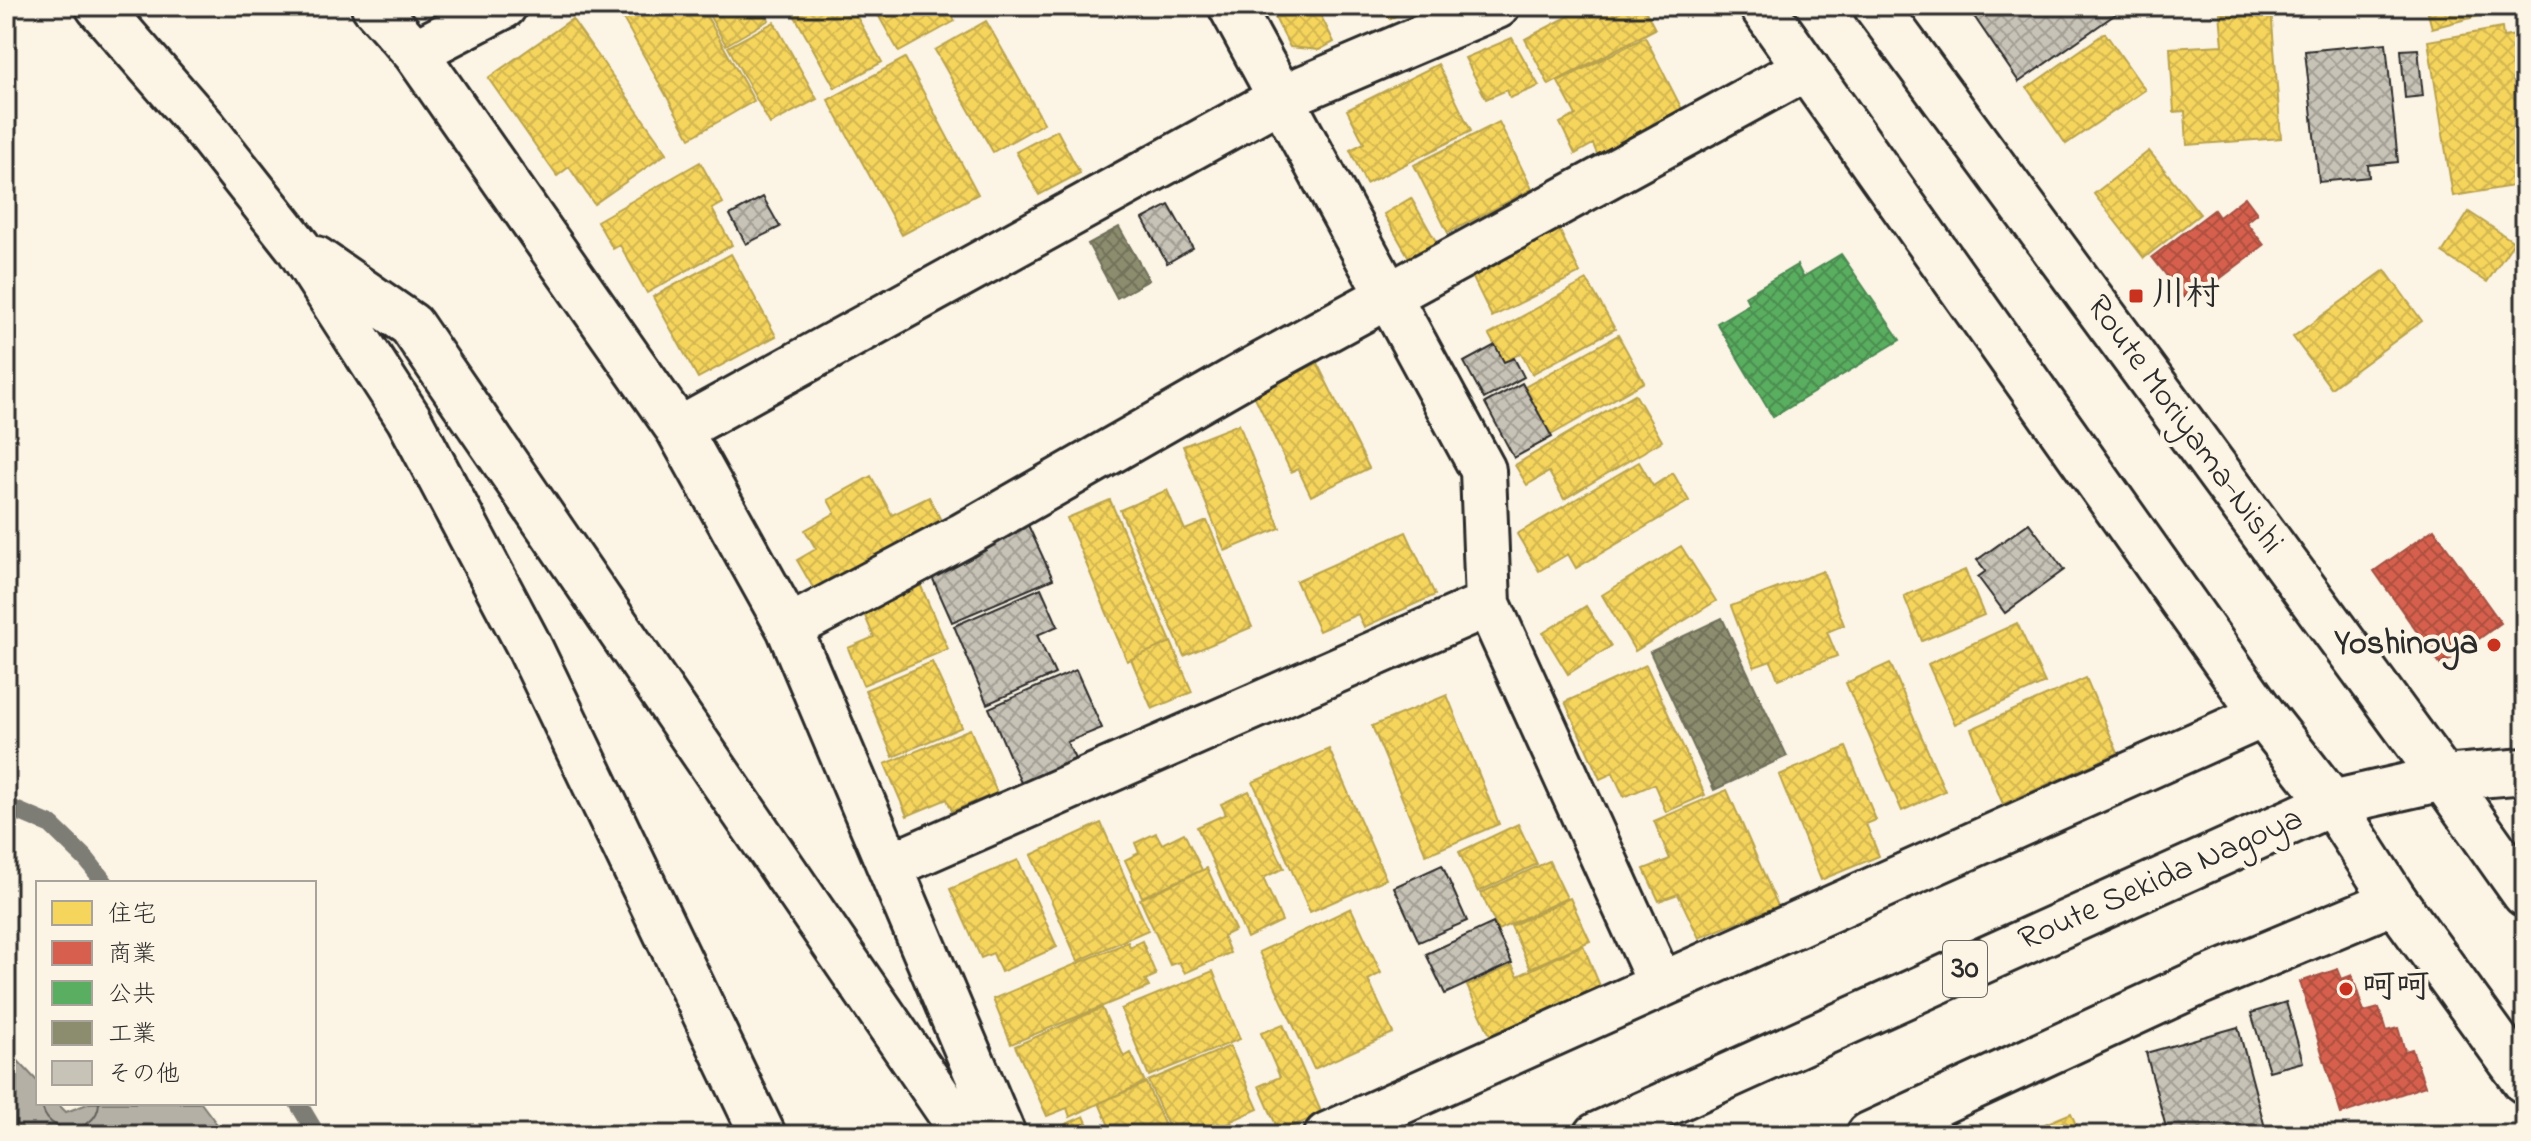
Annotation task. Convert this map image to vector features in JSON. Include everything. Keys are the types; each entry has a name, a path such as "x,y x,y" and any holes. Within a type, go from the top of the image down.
{"street":[{"path":"98,6 205,129 298,247 409,419 527,642 763,1135"},
{"path":"374,6 415,52 679,430 789,628 1003,1135"},
{"path":"415,52 504,6"},
{"path":"1231,6 1483,470 1488,604 1661,985"},
{"path":"679,430 1283,97 1497,6"},
{"path":"1762,6 2263,715 2332,803"},
{"name":"Route Moriyama-Nishi","path":"1876,6 2443,778"},
{"path":"789,628 962,536 1256,368 1806,68"},
{"path":"298,247 411,325 952,1116 977,1135"},
{"path":"890,866 1488,604"},
{"path":"1327,1135 2263,715"},
{"path":"2443,778 2525,771"},
{"path":"2443,778 2525,894"},
{"name":"Route Sekida Nagoya","path":"1597,1135 2332,803 2443,778"},
{"name":"Route Sekida Nagoya","path":"2332,803 2395,901 2525,1081"},
{"path":"1869,1135 2198,983 2395,901"}],"water":[{"path":"6,1048 36,1080 36,1105 59,1105 66,1112 85,1105 202,1105 225,1135 6,1135"}],"building: 住宅":[{"path":"616,6 701,6 754,101 690,138"},
{"path":"704,6 761,6 769,20 726,45"},
{"path":"800,6 851,6 882,62 835,88 792,11"},
{"path":"873,6 946,6 955,21 899,52"},
{"path":"1269,6 1316,6 1334,42 1319,50 1290,47"},
{"path":"1383,6 1412,6 1390,19"},
{"path":"1588,6 1643,6 1655,29 1549,85 1525,39"},
{"path":"2426,6 2517,6 2432,28"},
{"path":"2271,9 2281,138 2187,145 2185,111 2174,112 2170,48 2223,45 2220,13"},
{"path":"572,19 667,153 594,204 569,167 557,176 488,78"},
{"path":"986,21 1044,123 993,152 935,50"},
{"path":"774,22 817,99 770,124 728,47"},
{"path":"2502,28 2503,37 2523,34 2525,47 2525,184 2453,196 2428,41"},
{"path":"2105,33 2145,90 2066,144 2027,88"},
{"path":"1645,37 1685,115 1599,159 1593,144 1575,154 1560,123 1576,115 1558,82"},
{"path":"1512,38 1539,86 1510,98 1507,90 1486,99 1465,58"},
{"path":"905,58 978,194 902,235 828,100"},
{"path":"1438,64 1471,131 1366,184 1350,150 1364,143 1347,110"},
{"path":"1499,122 1532,189 1448,233 1414,165"},
{"path":"1057,130 1080,173 1039,195 1016,152"},
{"path":"2149,151 2200,214 2144,258 2094,194"},
{"path":"700,162 723,203 712,209 732,245 647,293 620,245 613,249 597,221"},
{"path":"1411,198 1438,245 1411,261 1384,214"},
{"path":"2469,212 2514,242 2487,282 2442,253"},
{"path":"1558,227 1580,273 1492,317 1469,270"},
{"path":"731,254 776,336 698,378 653,297"},
{"path":"2385,270 2422,321 2331,388 2293,337"},
{"path":"1587,280 1615,329 1532,374 1521,353 1504,362 1489,335"},
{"path":"1618,335 1644,382 1551,435 1525,387"},
{"path":"1317,363 1369,468 1311,496 1298,469 1291,472 1254,395"},
{"path":"1635,394 1662,441 1564,499 1549,472 1527,485 1515,465"},
{"path":"1239,424 1280,528 1225,551 1183,446"},
{"path":"1639,462 1653,486 1673,473 1689,501 1576,568 1568,554 1539,571 1517,534"},
{"path":"871,476 892,515 929,497 945,528 818,596 797,560 816,549 805,530 835,513 828,500"},
{"path":"1167,490 1185,530 1207,521 1252,627 1184,656 1120,510"},
{"path":"1110,500 1171,642 1127,661 1067,518"},
{"path":"1406,532 1435,595 1364,627 1358,614 1319,631 1296,581"},
{"path":"1681,546 1716,601 1635,651 1602,595"},
{"path":"1965,570 1984,615 1922,641 1904,596"},
{"path":"1823,571 1844,625 1827,632 1837,656 1778,679 1771,661 1754,667 1731,606"},
{"path":"920,584 948,649 863,685 848,648 874,637 862,609"},
{"path":"1586,606 1611,646 1568,674 1543,633"},
{"path":"2017,623 2045,683 1955,724 1928,664"},
{"path":"1171,642 1192,692 1152,709 1131,659"},
{"path":"932,662 962,727 893,757 865,690"},
{"path":"1890,663 1945,791 1902,811 1846,683"},
{"path":"1646,665 1705,795 1666,812 1654,784 1624,797 1613,773 1600,779 1565,702"},
{"path":"2086,678 2118,753 2003,804 1971,729"},
{"path":"1447,695 1499,824 1426,855 1372,726"},
{"path":"970,729 997,793 952,811 947,799 907,816 885,764"},
{"path":"1846,747 1876,820 1866,824 1879,856 1821,880 1779,775"},
{"path":"1329,749 1386,879 1310,912 1253,782"},
{"path":"1727,790 1778,906 1699,938 1678,894 1659,901 1644,869 1670,859 1654,821"},
{"path":"1249,791 1284,868 1263,878 1282,921 1247,938 1197,827 1226,814 1221,804"},
{"path":"1101,823 1148,930 1078,961 1031,855"},
{"path":"1518,824 1537,864 1478,892 1459,852"},
{"path":"1156,833 1162,844 1184,833 1202,870 1142,897 1125,860 1139,853 1135,843"},
{"path":"1018,860 1057,947 1001,972 993,953 981,958 950,889"},
{"path":"1549,861 1567,898 1498,930 1481,893"},
{"path":"1207,868 1235,930 1223,936 1230,953 1185,973 1179,962 1170,965 1140,899"},
{"path":"1570,898 1590,941 1530,968 1511,926"},
{"path":"1351,908 1381,973 1368,980 1393,1033 1314,1069 1259,952"},
{"path":"1142,941 1156,975 1145,980 1149,987 1011,1044 993,999 1128,942 1130,947"},
{"path":"1583,945 1600,986 1491,1037 1467,986 1512,965 1518,976"},
{"path":"1213,971 1240,1039 1149,1076 1121,1009"},
{"path":"1102,1008 1124,1057 1131,1053 1145,1082 1070,1117 1067,1108 1047,1116 1015,1046"},
{"path":"1283,1024 1322,1114 1279,1132 1259,1086 1280,1077 1261,1033"},
{"path":"1230,1046 1258,1109 1231,1121 1236,1135 1172,1135 1148,1081"},
{"path":"1146,1083 1169,1135 1113,1135 1099,1103"},
{"path":"2071,1113 2080,1135 2021,1134"},
{"path":"1084,1116 1092,1135 1049,1135 1048,1132"}],"building: 商業":[{"path":"2245,197 2257,213 2246,222 2264,245 2188,303 2152,257 2214,210 2219,217"},
{"path":"2434,529 2501,623 2441,666 2374,571"},
{"path":"2338,969 2342,979 2352,975 2364,1012 2379,1008 2386,1031 2398,1028 2405,1051 2412,1049 2425,1086 2341,1114 2300,982"}],"building: 公共":[{"path":"1841,254 1900,340 1773,417 1717,323 1749,304 1745,296 1797,265 1803,277"}],"building: 工業":[{"path":"1119,227 1149,280 1117,298 1088,244"},
{"path":"1722,618 1787,756 1714,790 1650,652"}],"building: その他":[{"path":"1967,6 2127,6 2019,82"},
{"path":"2386,43 2398,162 2368,165 2369,177 2319,182 2305,51"},
{"path":"2418,49 2423,96 2405,98 2401,50"},
{"path":"763,197 780,227 746,244 730,215"},
{"path":"1169,205 1193,248 1167,263 1143,219"},
{"path":"1495,345 1504,362 1514,358 1524,377 1484,399 1464,362"},
{"path":"1522,383 1552,437 1514,458 1485,403"},
{"path":"2029,523 2064,570 2005,613 1978,577 1986,571 1977,560"},
{"path":"1028,525 1053,579 952,622 928,568"},
{"path":"1041,588 1058,626 1037,635 1055,674 987,704 954,626"},
{"path":"1076,670 1102,728 1067,742 1075,759 1021,783 989,708"},
{"path":"1442,865 1467,921 1419,942 1394,887"},
{"path":"1493,923 1512,963 1445,994 1426,954"},
{"path":"2286,1002 2303,1062 2269,1071 2251,1013"},
{"path":"2238,1027 2267,1135 2168,1135 2146,1053"}],"waterway":[{"path":"6,806 51,825 103,881"},
{"path":"299,1105 317,1135"}],"place":[{"name":"川村","path":"2136,296"},
{"name":"Yoshinoya","path":"2494,645"},
{"name":"呵呵","path":"2346,989"}]}
